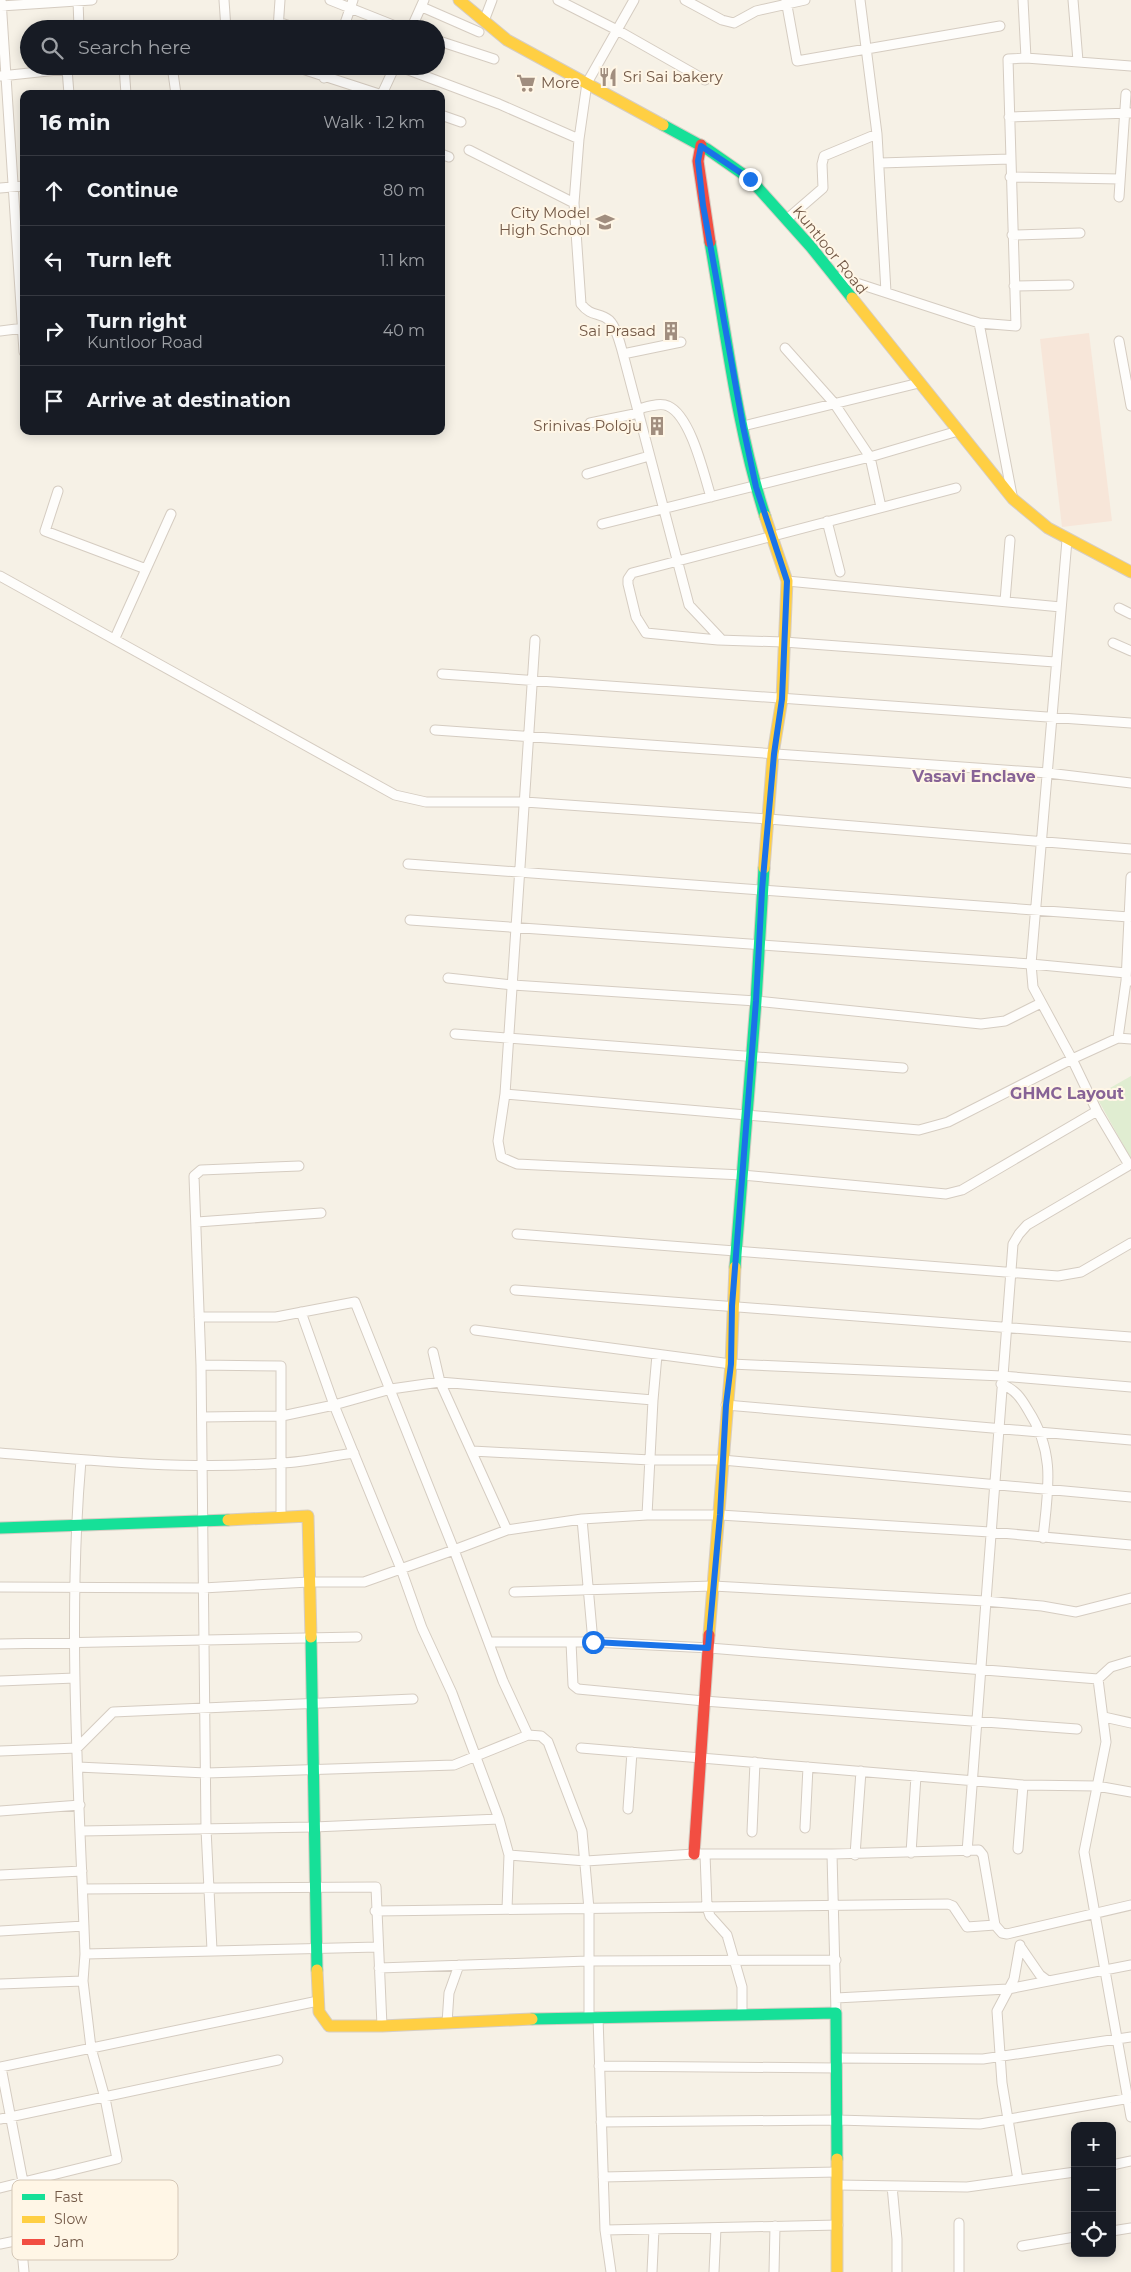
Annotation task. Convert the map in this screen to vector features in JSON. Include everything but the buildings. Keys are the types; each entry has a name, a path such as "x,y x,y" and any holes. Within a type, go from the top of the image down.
{"street":[{"path":"20,281 14,187 3,76 1,3 92,0"},
{"path":"224,0 225,20"},
{"path":"278,20 280,0"},
{"path":"330,0 351,3 385,20"},
{"name":"Kuntloor Road","path":"459,0 482,27 701,146 750,179 832,276 1012,499 1048,528 1067,540 1131,572"},
{"path":"416,20 423,4 482,27 492,0"},
{"path":"558,0 617,30 706,80"},
{"path":"634,0 587,83 579,139 574,203 581,304 587,312 609,321 614,326 665,509 688,605 722,640"},
{"path":"685,0 722,20 734,23 756,11 787,2 805,0"},
{"path":"860,0 880,163 886,292"},
{"path":"1023,0 1026,58"},
{"path":"1073,0 1078,61"},
{"path":"78,1 79,20"},
{"path":"787,2 797,61 1000,26"},
{"path":"346,20 351,3"},
{"path":"445,43 494,59"},
{"path":"832,276 979,323 1016,326 1010,177 1008,59 1026,58 1131,66"},
{"path":"3,76 20,74"},
{"path":"67,75 69,90"},
{"path":"125,75 126,90"},
{"path":"173,75 175,90"},
{"path":"316,75 367,90"},
{"path":"383,90 391,75"},
{"path":"420,75 499,104 579,139"},
{"path":"1119,198 1129,113 1126,94"},
{"path":"1009,117 1129,113"},
{"path":"445,116 461,122"},
{"path":"786,220 823,188 822,164 824,156 877,134"},
{"path":"701,146 698,161 703,205 743,426 756,487 787,581 782,699 774,754 762,890 756,1001 732,1306 731,1364 726,1405 720,1515 700,1758 700,1854 707,1907 710,1916 726,1935 742,1987 742,2014"},
{"path":"469,150 574,203"},
{"path":"880,163 1010,159"},
{"path":"1010,177 1120,179"},
{"path":"0,188 20,186"},
{"path":"1012,235 1080,233"},
{"path":"1014,286 1069,285"},
{"path":"979,323 1012,499"},
{"path":"0,331 20,328"},
{"path":"1120,341 1131,406"},
{"path":"623,354 680,342"},
{"path":"785,348 834,403 870,457 881,508"},
{"path":"743,426 919,383"},
{"path":"590,423 660,404 668,406 675,411 692,440 711,497"},
{"path":"602,524 756,487 870,457 958,431"},
{"path":"587,474 649,456"},
{"path":"956,488 632,573 629,576 628,584 640,626 646,633 722,640 784,642 1055,662"},
{"path":"58,491 45,531 146,569"},
{"path":"115,638 171,514"},
{"path":"827,521 840,572"},
{"path":"1005,602 1010,540"},
{"path":"967,1852 1013,1244 1019,1234 1028,1226 1130,1164 1097,1111 1072,1058 1033,987 1031,964 1035,910 1067,540"},
{"path":"0,576 396,795 426,802 525,802 769,819 1131,849"},
{"path":"787,581 1061,607"},
{"path":"1119,608 1131,614"},
{"path":"536,640 505,1094 498,1148 501,1157 517,1164 742,1175 946,1194 962,1190 1097,1111"},
{"path":"1112,643 1131,651"},
{"path":"442,674 1131,723"},
{"path":"435,730 1048,773 1131,783"},
{"path":"408,864 1129,917"},
{"path":"1118,1038 1128,978 1131,876"},
{"path":"410,920 1031,964 1128,978"},
{"path":"448,978 512,985 756,1001 993,1024 1005,1021 1041,1003"},
{"path":"455,1034 903,1068"},
{"path":"505,1094 746,1114 898,1130 930,1128 948,1122 1072,1058 1118,1038 1131,1040"},
{"path":"212,1950 206,1829 206,1640 203,1588 202,1417 194,1176 197,1172 299,1166"},
{"path":"197,1222 321,1213"},
{"path":"517,1234 1058,1276 1081,1272 1131,1243"},
{"path":"515,1290 1131,1337"},
{"path":"199,1317 276,1317 355,1302 391,1389 489,1642 528,1735"},
{"path":"301,1312 334,1405 402,1569 422,1628 452,1693 499,1819 509,1855 506,1909"},
{"path":"475,1330 731,1364 1131,1387"},
{"path":"433,1352 440,1382 507,1530"},
{"path":"647,1515 653,1400 658,1355"},
{"path":"201,1365 281,1366 281,1517"},
{"path":"1002,1380 1012,1388 1040,1431 1046,1446 1049,1469 1043,1538"},
{"path":"202,1417 282,1416 334,1405 391,1389 440,1382 653,1400"},
{"path":"726,1405 1131,1440"},
{"path":"472,1451 651,1460 722,1460 994,1483 1131,1497"},
{"path":"0,1453 81,1460 202,1465 282,1464 354,1453"},
{"path":"35,2180 118,2159 105,2098 91,2048 83,1981 85,1954 74,1643 75,1528 81,1460"},
{"path":"0,1587 203,1588 309,1582 364,1582 507,1530 582,1520 647,1515 720,1515 990,1532 1131,1545"},
{"path":"0,1528 75,1528 202,1519 308,1516 316,1947 318,2013 322,2022 329,2026 382,2026 593,2017 836,2013"},
{"path":"582,1520 593,1642"},
{"path":"514,1592 713,1586 985,1601 1042,1606 1076,1612 1131,1598"},
{"path":"0,1644 357,1637"},
{"path":"489,1642 593,1642 708,1648 1098,1679 1112,1667 1131,1661"},
{"path":"571,1642 574,1688 704,1701 1077,1729"},
{"path":"0,1681 75,1678"},
{"path":"1098,1679 1106,1742 1084,1852 1131,2117"},
{"path":"0,1751 77,1748 113,1712 413,1699"},
{"path":"1104,1717 1131,1723"},
{"path":"78,1767 206,1773 454,1765 528,1735 541,1736 548,1742 582,1832 586,1861 589,1909 588,1960 599,2066 605,2230 611,2272"},
{"path":"581,1748 1023,1785 1097,1786 1131,1792"},
{"path":"628,1809 632,1752"},
{"path":"752,1832 755,1762"},
{"path":"805,1828 808,1767"},
{"path":"855,1855 861,1771"},
{"path":"910,1853 916,1776"},
{"path":"1018,1849 1023,1785"},
{"path":"0,1811 80,1805"},
{"path":"81,1831 314,1827 499,1819"},
{"path":"509,1855 586,1861 700,1854 855,1855 967,1852 979,1850 982,1852 995,1925 1002,1934 1131,1904"},
{"path":"832,1854 836,1960 838,2225 836,2272"},
{"path":"0,1875 82,1871"},
{"path":"83,1889 208,1890 376,1887 382,2026"},
{"path":"376,1911 948,1904 953,1906 967,1927 995,1925"},
{"path":"0,1931 84,1926"},
{"path":"1018,1930 1020,1944 1014,1978 997,2011 1002,2083 1018,2180"},
{"path":"1020,1944 1040,1975 1048,1981"},
{"path":"85,1954 378,1947"},
{"path":"379,1968 588,1960 836,1960"},
{"path":"447,2023 450,1993 459,1965"},
{"path":"836,1998 1008,1989 1104,1969 1131,1966"},
{"path":"0,1984 83,1981"},
{"path":"23,2180 12,2116 1,2067 318,2001"},
{"path":"599,2066 836,2063 983,2058 1131,2036"},
{"path":"0,2119 278,2060"},
{"path":"601,2122 837,2120 980,2124 1129,2099"},
{"path":"1116,2164 1131,2161"},
{"path":"603,2177 837,2172"},
{"path":"837,2185 967,2187 1071,2173"},
{"path":"892,2186 898,2239 896,2272"},
{"path":"958,2272 959,2222"},
{"path":"605,2230 838,2225"},
{"path":"774,2272 775,2226"},
{"path":"714,2272 716,2228"},
{"path":"1116,2230 1131,2228"},
{"path":"652,2272 654,2229"},
{"path":"1022,2246 1071,2238"}],"shaded area":[{"path":"1089,333 1112,521 1062,527 1040,339"}],"green space":[{"path":"1131,1076 1131,1159 1096,1096"}],"traffic: fast":[{"path":"663,125 707,149 750,179 811,247 852,298"},
{"path":"710,242 740,415 755,483 765,516"},
{"path":"735,1267 756,1001 764,868"},
{"path":"0,1528 228,1520"},
{"path":"311,1637 317,1970"},
{"path":"532,2019 836,2013 837,2159"}],"traffic: slow":[{"path":"459,0 507,40 663,125"},
{"path":"852,298 1013,499 1048,528 1131,572"},
{"path":"764,868 773,754 782,699 787,581 765,516"},
{"path":"709,1635 731,1364 735,1267"},
{"path":"228,1520 308,1516 311,1637"},
{"path":"317,1970 319,2012 329,2026 382,2026 532,2019"},
{"path":"837,2159 837,2272"}],"traffic: jam":[{"path":"701,145 698,161 710,242"},
{"path":"694,1854 709,1635"}],"place":[{"name":"Sri Sai bakery","path":"608,77"},
{"name":"More","path":"526,83"},
{"name":"City Model High School","path":"605,222"},
{"name":"Sai Prasad","path":"671,331"},
{"name":"Srinivas Poloju","path":"657,426"}],"district":[{"name":"Vasavi Enclave","path":"974,776"},
{"name":"GHMC Layout","path":"1067,1093"}],"route":[{"path":"593,1642 708,1648 720,1515 726,1405 731,1364 732,1306 756,1001 762,890 774,754 782,699 787,581 756,487 743,426 703,205 698,161 701,146 750,179"}]}
